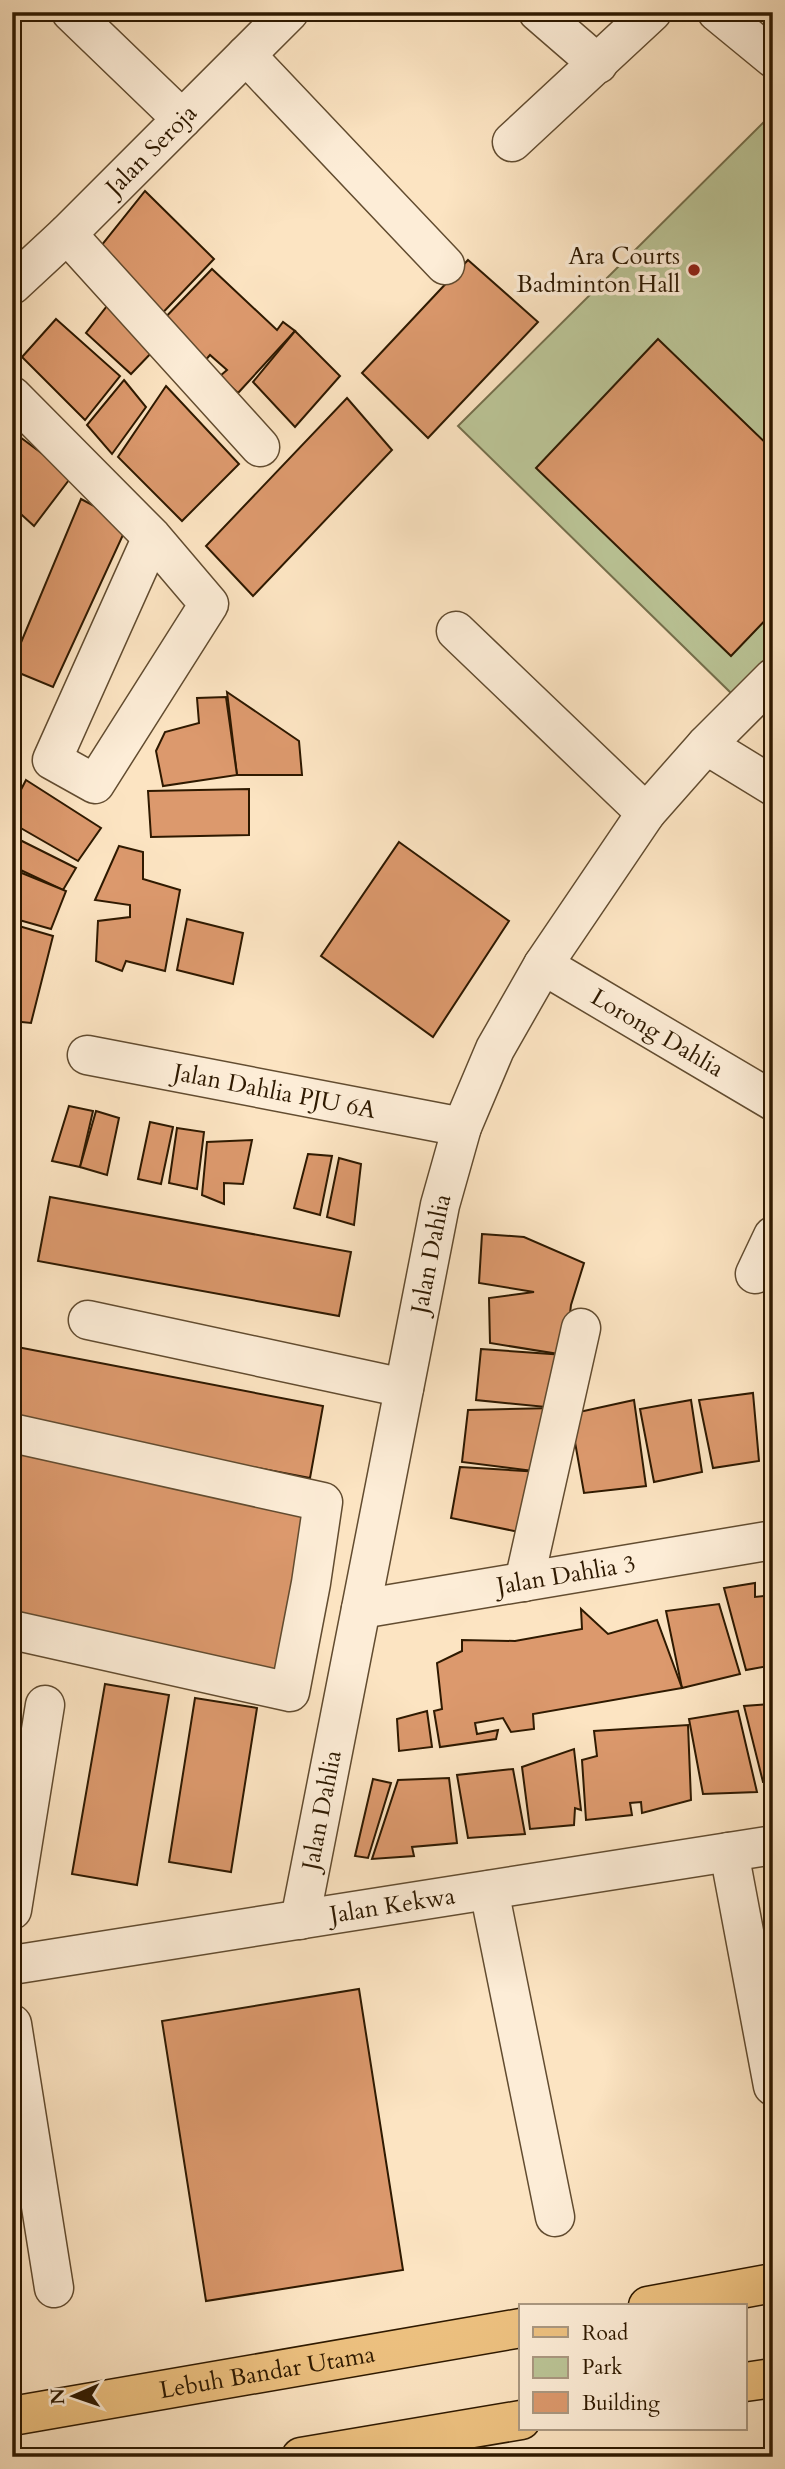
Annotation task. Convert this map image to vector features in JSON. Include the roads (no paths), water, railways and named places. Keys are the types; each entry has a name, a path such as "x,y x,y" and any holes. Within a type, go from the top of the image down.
{"main road":[{"path":"659,2304 773,2283"},
{"name":"Lebuh Bandar Utama","path":"16,2417 519,2328"},
{"path":"746,2382 773,2378"},
{"path":"301,2457 519,2420"}],"street":[{"path":"71,12 182,119"},
{"path":"538,12 598,64"},
{"path":"512,142 652,12"},
{"path":"262,28 445,265"},
{"name":"Jalan Seroja","path":"12,285 182,119 262,28"},
{"path":"67,234 260,447"},
{"path":"12,396 152,537 209,604 95,784 52,760 152,537"},
{"path":"456,631 646,813"},
{"name":"Jalan Dahlia","path":"300,1920 440,1205 463,1127 495,1049 543,965 646,813 706,745 773,678"},
{"path":"706,745 773,786"},
{"name":"Lorong Dahlia","path":"543,965 773,1101"},
{"name":"Jalan Dahlia PJU 6A","path":"87,1055 463,1127"},
{"path":"755,1274 773,1236"},
{"path":"88,1320 404,1388"},
{"path":"524,1582 581,1328"},
{"path":"12,1433 323,1502 290,1692 12,1630"},
{"path":"319,1532 374,1542"},
{"name":"Jalan Dahlia 3","path":"362,1601 524,1582 773,1540"},
{"path":"311,1583 362,1601"},
{"path":"12,1910 45,1704"},
{"name":"Jalan Kekwa","path":"12,1965 773,1845"},
{"path":"729,1852 773,2086"},
{"path":"489,1891 555,2217"},
{"path":"12,2024 54,2288"}],"place":[{"name":"Ara Courts Badminton Hall","path":"694,270"}]}
